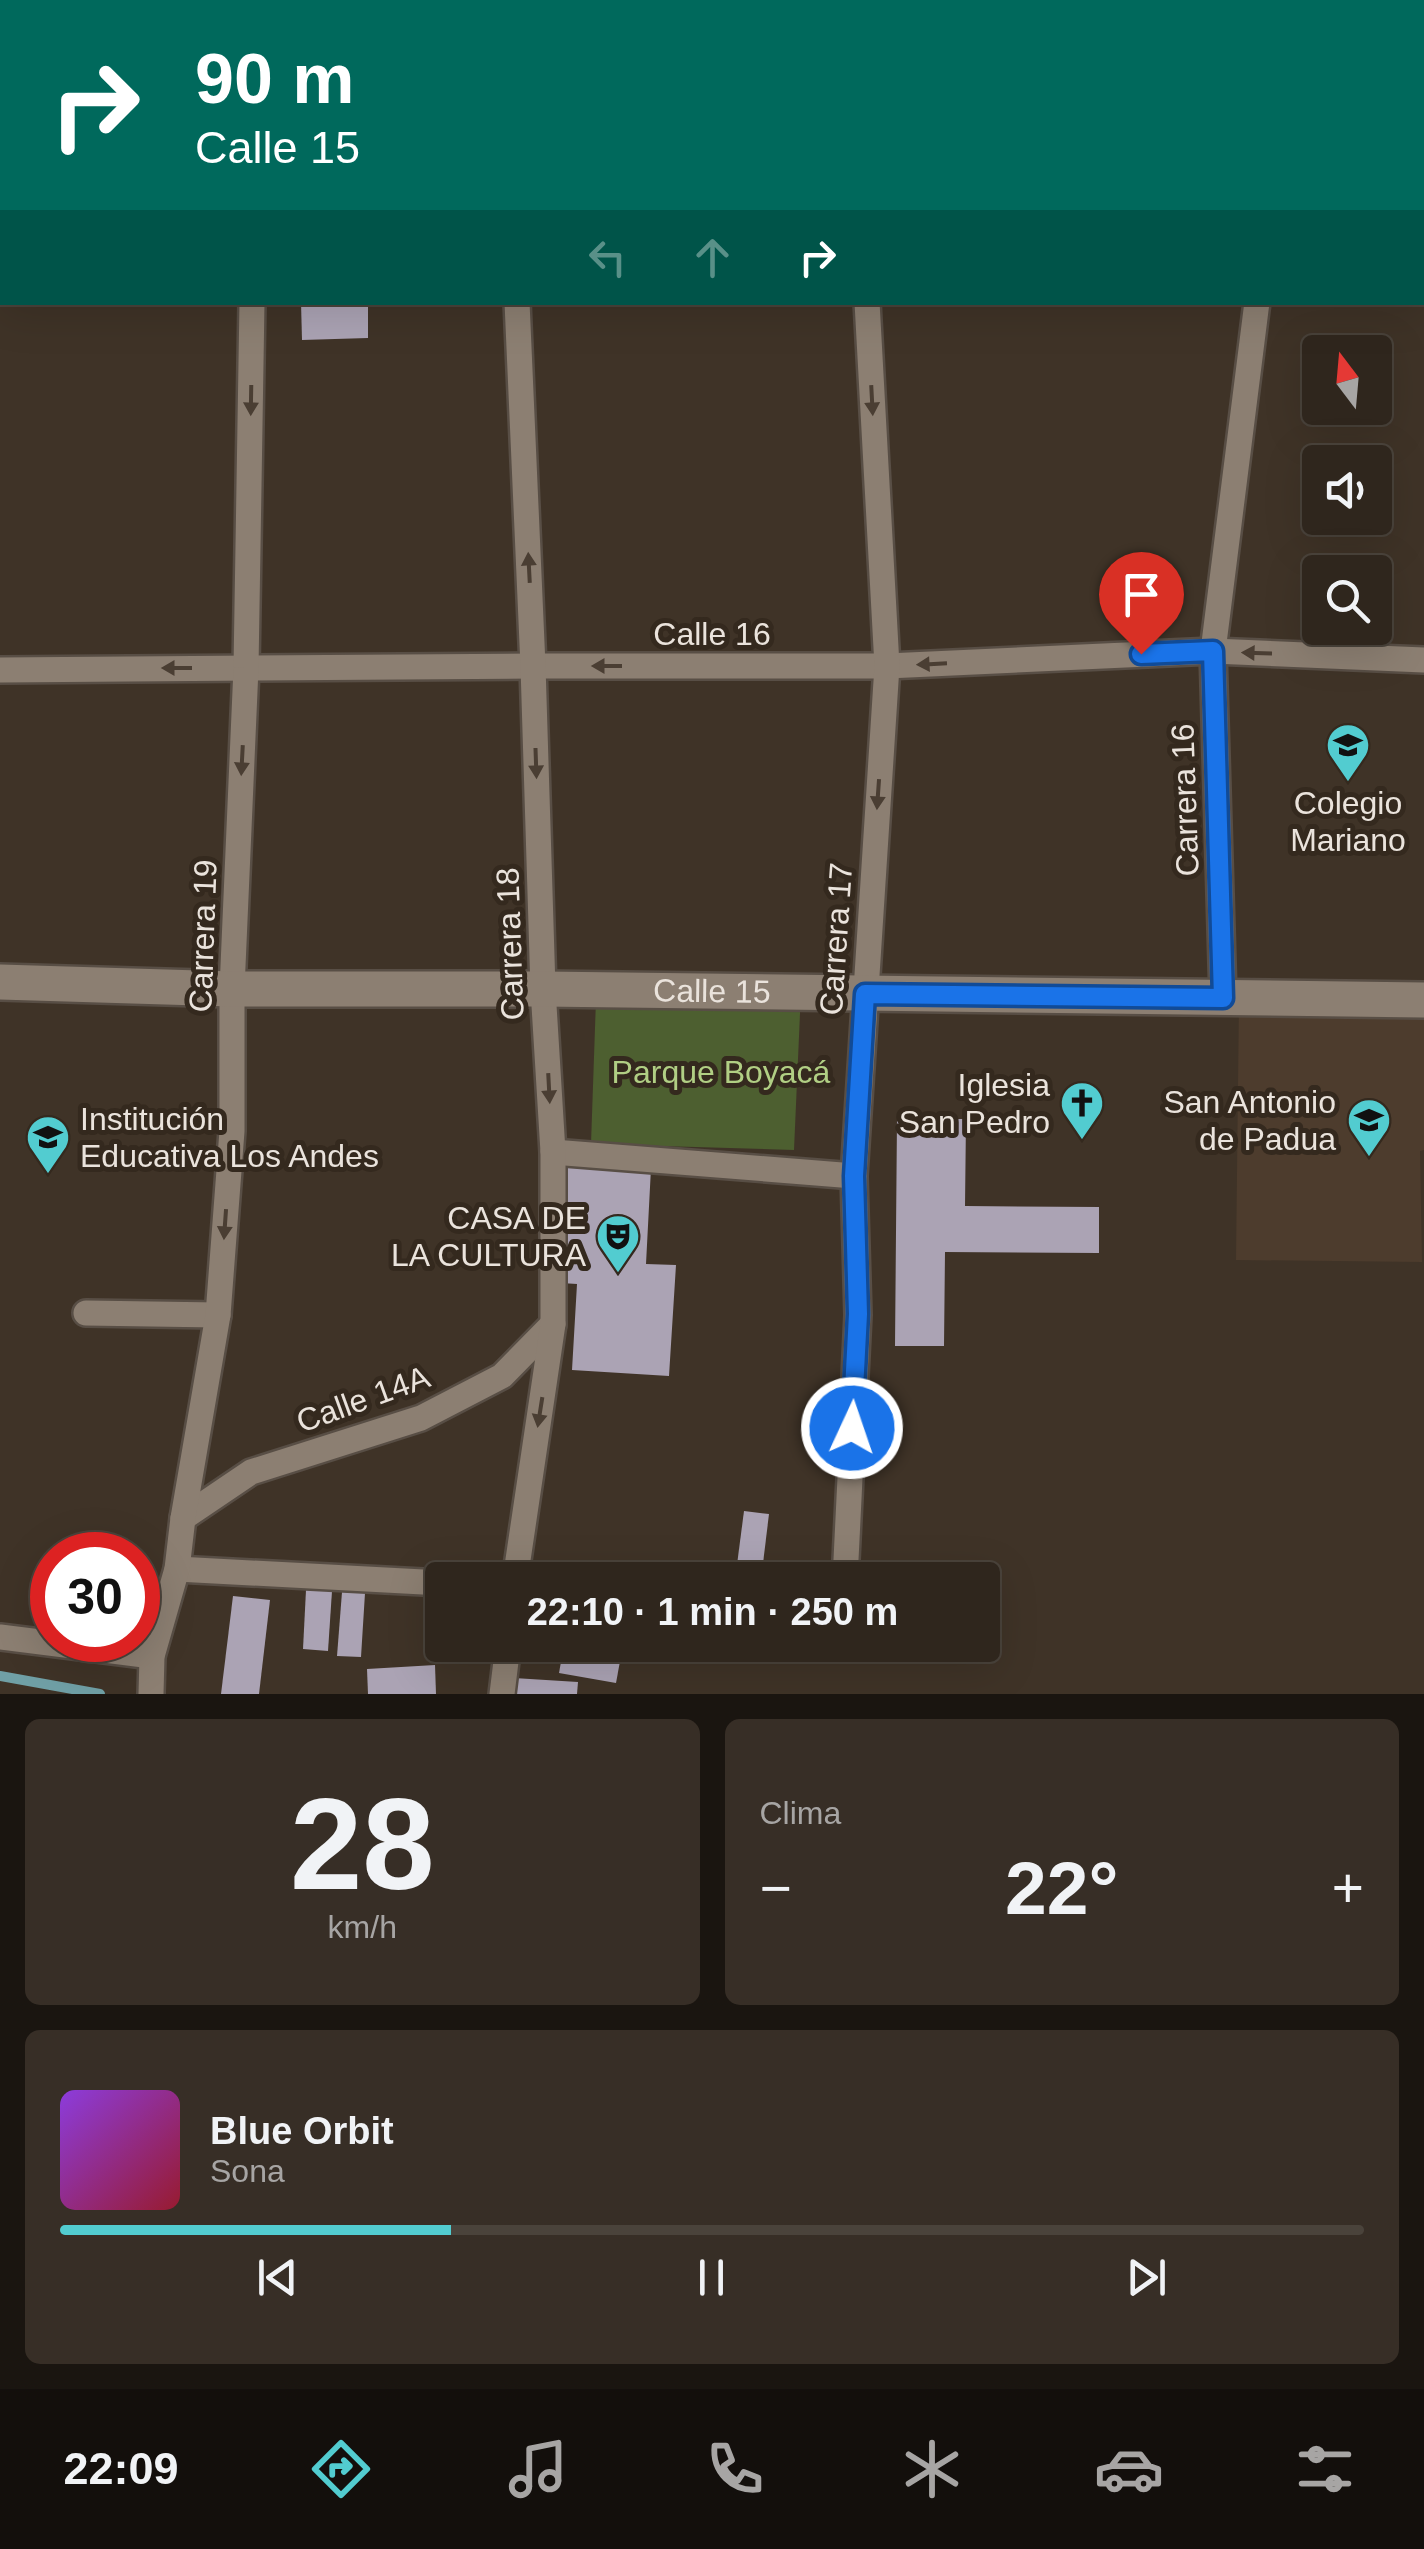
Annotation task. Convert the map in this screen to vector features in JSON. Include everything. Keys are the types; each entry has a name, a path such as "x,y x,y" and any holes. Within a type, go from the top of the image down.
{"main road":[{"name":"Calle 15","path":"0,982 232,989 1424,1000"}],"street":[{"name":"Carrera 19","path":"160,1628 177,1569 182,1518 218,1315 232,1131 232,989 246,668 252,305"},
{"name":"Carrera 18","path":"516,305 553,1152 554,1324 518,1562"},
{"name":"Carrera 17","path":"846,1562 858,1314 854,1176 887,666 867,305"},
{"name":"Carrera 16","path":"1223,998 1213,651 1257,305"},
{"name":"Calle 16","path":"0,670 887,666 1213,651 1424,660"},
{"path":"553,1152 854,1176"},
{"path":"86,1313 218,1315"},
{"name":"Calle 14A","path":"182,1518 251,1472 421,1418 502,1376 554,1324"},
{"path":"177,1569 425,1582"},
{"path":"0,1637 30,1641"},
{"name":"Carrera 19","path":"150,1689 152,1662"},
{"path":"502,1694 506,1662"}],"shaded area":[{"path":"1239,999 1424,1002 1422,1262 1236,1260"}],"green space":[{"name":"Parque Boyacá","path":"801,991 794,1150 591,1144 596,999"}],"building":[{"path":"301,305 368,305 368,338 302,340"},
{"path":"897,1119 966,1119 965,1206 1099,1207 1099,1253 945,1252 944,1346 895,1346"},
{"name":"CASA DE LA CULTURA","path":"568,1164 651,1168 646,1264 676,1265 669,1376 572,1370 577,1284 561,1283"},
{"path":"744,1511 769,1514 763,1562 737,1562"},
{"path":"306,1590 332,1591 328,1651 303,1649"},
{"path":"342,1592 365,1593 361,1657 337,1656"},
{"path":"233,1596 270,1600 259,1694 221,1694"},
{"path":"561,1662 620,1662 616,1683 559,1673"},
{"path":"435,1665 436,1694 368,1694 367,1669"},
{"path":"514,1678 578,1682 577,1694 513,1694"}],"waterway":[{"path":"0,1676 100,1694"}],"place":[{"name":"Colegio Mariano","path":"1348,783"},
{"name":"Iglesia San Pedro","path":"1082,1141"},
{"name":"San Antonio de Padua","path":"1369,1158"},
{"name":"Institución Educativa Los Andes","path":"48,1175"},
{"name":"CASA DE LA CULTURA","path":"618,1274"}],"route":[{"path":"852,1428 858,1314 854,1176 865,994 1223,998 1213,651 1141,654"}]}
